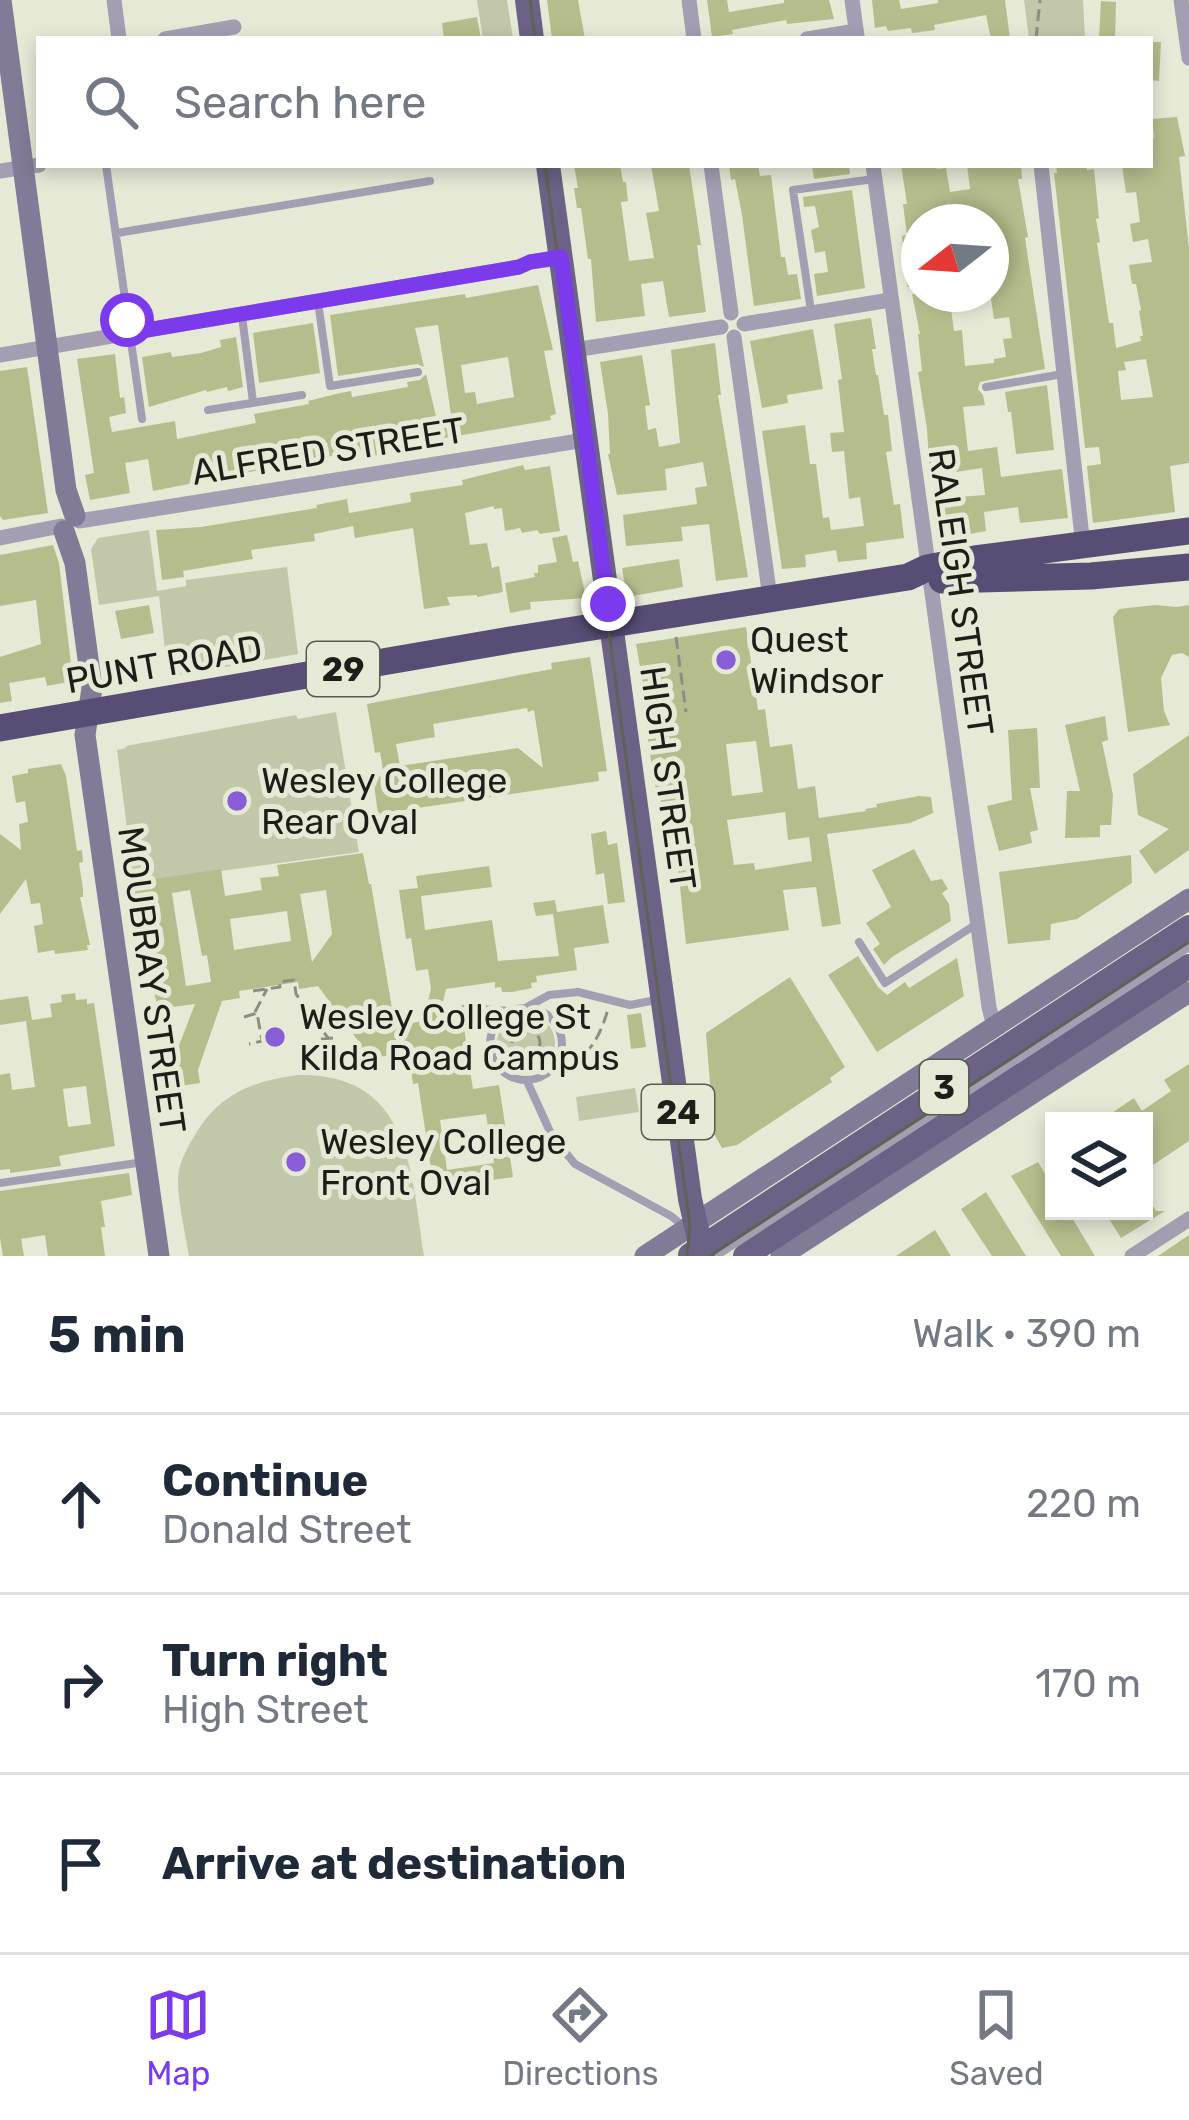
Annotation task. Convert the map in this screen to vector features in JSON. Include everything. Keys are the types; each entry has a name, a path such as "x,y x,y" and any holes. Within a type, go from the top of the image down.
{"highway":[{"name":"PUNT ROAD","path":"0,728 1189,531"},
{"name":"PUNT ROAD","path":"921,575 1106,575 1189,567"}],"main road":[{"path":"527,0 532,36"},
{"name":"HIGH STREET","path":"548,168 698,1245"},
{"name":"3","path":"698,1245 1189,927"},
{"name":"3","path":"745,1256 1189,966"},
{"path":"1041,1024 1043,994"}],"street":[{"path":"1,0 70,524"},
{"path":"114,0 119,36"},
{"path":"689,0 694,36"},
{"path":"852,0 857,35"},
{"path":"1181,0 1189,58"},
{"path":"182,36 234,27"},
{"path":"711,168 770,598"},
{"path":"1041,168 1083,546"},
{"name":"RALEIGH STREET","path":"874,172 921,575 994,1027"},
{"path":"0,355 561,257"},
{"path":"574,350 890,300"},
{"name":"ALFRED STREET","path":"0,538 585,440"},
{"name":"MOUBRAY STREET","path":"70,524 92,688 85,735 159,1256"},
{"path":"645,1256 698,1245 994,1027 1189,899"},
{"path":"782,1256 1189,992"},
{"path":"1132,1256 1189,1219"}],"lane":[{"path":"106,168 142,418"},
{"path":"811,313 793,190 874,172"},
{"path":"117,233 430,181"},
{"path":"317,301 330,386 418,372"},
{"path":"241,315 253,403"},
{"path":"986,387 1064,374"},
{"path":"208,410 302,395"},
{"path":"859,941 885,983 977,925"},
{"path":"529,1081 552,1136 575,1164 670,1216 698,1245 1189,947"},
{"path":"453,1013 466,1008 510,1011 549,995 578,992 629,1005 662,1000"},
{"path":"510,1011 493,1028 490,1053 504,1073 529,1081 553,1069 562,1047 556,1024 538,1009 523,1008"},
{"path":"0,1183 145,1161"}],"path":[{"path":"1036,36 1040,0"},
{"path":"673,614 686,712"},
{"path":"254,991 294,980 296,994 328,1038"},
{"path":"254,1014 267,989"},
{"path":"553,1069 574,1064 592,1046 610,1001"},
{"path":"523,1008 524,1029"},
{"path":"244,1017 257,1013 262,1042 249,1044"},
{"path":"524,1029 536,1034 540,1042 528,1057 517,1054 512,1046 513,1037 524,1029"},
{"path":"528,1057 529,1081"}],"green space":[{"path":"477,0 507,0 513,36 483,36"},
{"path":"1024,0 1083,0 1085,36 1029,36"},
{"path":"149,530 157,591 186,586 186,580 287,567 298,654 168,677 159,596 99,605 91,549 98,538"},
{"name":"Wesley College Rear Oval","path":"336,712 359,852 134,883 117,750 296,715 298,719"},
{"path":"526,1014 547,1022 555,1043 547,1064 526,1072 505,1064 497,1043 505,1022"},
{"name":"Wesley College Front Oval","path":"298,1075 335,1079 364,1091 384,1109 408,1161 424,1256 189,1256 178,1180 195,1135 215,1109 238,1092"},
{"path":"635,1088 639,1112 579,1121 576,1097"}],"building":[{"path":"547,0 578,0 584,36 552,36"},
{"path":"707,0 727,0 729,12 784,0 829,0 834,19 787,24 786,20 712,36"},
{"path":"872,0 899,0 901,9 938,0 1005,0 1010,36 990,36 986,15 912,33 911,28 875,28"},
{"path":"1101,1 1116,2 1115,36 1099,36"},
{"path":"477,17 480,36 444,36 442,23"},
{"path":"1153,42 1161,42 1159,81 1153,80"},
{"path":"1177,117 1185,156 1179,157 1189,249 1189,463 1170,466 1175,512 1093,523 1087,466 1101,464 1099,447 1085,448 1054,173 1056,168 1094,169 1097,243 1109,323 1113,323 1116,348 1141,341 1141,310 1129,265 1152,262 1148,239 1133,242 1130,224 1140,222 1136,192 1126,193 1122,168 1153,168 1153,119","holes":["1146,359 1153,397 1121,400 1118,371 1126,370 1124,362"]},
{"path":"575,168 621,168 628,201 621,202 629,261 654,258 646,213 659,211 652,168 689,168 706,312 669,317 663,281 641,284 645,316 596,322 591,259 574,188 578,188"},
{"path":"729,168 759,168 760,176 771,175 781,257 785,257 788,275 797,274 801,299 754,306 742,215 735,179 731,180"},
{"path":"812,168 849,168 850,174 814,179"},
{"path":"901,168 946,168 950,192 970,189 967,168 1021,168 1022,179 1018,179 1045,369 980,382 985,405 963,407 968,451 997,447 1001,477 1062,469 1068,518 1020,523 1018,507 984,512 986,531 939,540 933,499 985,495 982,468 930,476 916,312 951,312 954,331 962,330 965,366 1006,357 1003,339 1012,338 1009,317 994,319 993,312 1009,312 1009,204 907,204"},
{"path":"852,190 865,288 817,296 814,274 828,272 825,251 815,253 811,230 819,227 815,206 804,207 803,197"},
{"path":"538,285 553,350 544,351 556,414 551,420 445,438 446,442 421,448 374,456 373,448 153,491 148,459 125,463 130,493 90,500 85,475 94,473 77,359 115,354 126,413 109,417 112,432 175,421 177,439 256,423 254,414 340,393 351,391 352,397 408,387 407,382 426,374 438,425 452,422 438,325 415,328 424,367 417,364 338,376 330,315 465,294 466,298","holes":["508,357 514,397 477,404 475,392 465,393 461,365"]},
{"path":"871,318 876,375 884,415 888,415 892,451 886,452 904,538 866,543 867,559 838,562 836,550 805,555 806,567 782,569 762,431 805,425 823,518 829,517 831,530 864,526 860,497 849,499 844,451 832,452 830,433 844,432 834,324"},
{"path":"313,323 320,373 259,383 253,333"},
{"path":"813,329 823,389 787,395 788,403 762,408 750,341"},
{"path":"236,337 243,387 206,390 149,407 142,357 201,353 221,347 220,340"},
{"path":"715,343 718,395 748,577 716,581 709,524 681,527 683,541 626,546 623,515 697,504 695,488 707,486 703,462 665,469 667,490 617,495 608,454 600,362 642,355 650,405 645,406 648,430 656,428 659,447 680,443 671,350"},
{"path":"27,367 48,513 3,520 0,371"},
{"path":"1047,385 1054,450 1016,454 1005,392"},
{"path":"523,465 525,470 550,466 560,531 505,531 502,508 494,506 465,513 470,545 487,543 492,568 499,566 503,592 447,597 450,605 424,609 413,528 355,538 353,526 314,534 315,541 251,550 253,559 183,571 184,577 162,580 156,530 201,527 347,499 349,513 411,502 410,493 463,485 462,480"},
{"path":"567,535 586,598 530,602 531,609 510,613 505,583 535,577 538,565 557,562 552,538"},
{"path":"53,545 73,681 47,686 45,677 9,683 12,701 0,703 0,657 41,644 36,600 0,606 0,555"},
{"path":"679,559 683,587 627,597 622,568"},
{"path":"149,605 154,633 121,639 115,611"},
{"path":"1189,605 1189,657 1172,655 1161,678 1170,725 1128,732 1113,617 1119,609"},
{"path":"746,627 758,710 765,709 770,747 792,744 798,789 815,786 819,818 931,797 933,813 910,823 827,834 841,924 822,927 816,887 783,890 789,930 686,944 678,868 670,869 636,644","holes":["756,741 763,792 732,796 726,744","785,812 788,840 809,837 812,861 755,870 754,863 734,865 727,820"]},
{"path":"590,657 607,771 598,772 599,781 378,814 373,777 384,776 367,704 552,669 551,663","holes":["527,708 534,710 543,768 518,748 400,766 396,744 435,737 433,724"]},
{"path":"1105,716 1108,740 1102,742 1113,795 1111,825 1100,825 1100,837 1065,838 1067,791 1080,791 1065,725"},
{"path":"1037,728 1040,788 1030,788 1038,830 1030,832 1032,843 999,851 987,806 1012,800 1008,730"},
{"path":"1189,735 1189,850 1155,874 1139,851 1169,829 1138,815 1133,774"},
{"path":"61,764 77,851 82,850 80,897 90,945 88,950 38,953 34,926 43,924 40,903 31,904 26,879 0,914 0,834 21,850 19,824 28,822 25,801 16,803 12,776"},
{"path":"606,831 608,845 617,843 625,902 608,904 604,873 596,875 591,834"},
{"path":"914,849 931,881 942,879 948,889 942,893 951,921 884,965 873,949 880,944 866,923 891,907 872,870"},
{"path":"363,853 395,1026 423,1021 431,989 428,969 416,971 399,890 418,888 416,876 489,866 492,887 421,896 425,930 492,920 498,961 559,956 553,914 536,916 533,903 555,900 557,912 603,905 609,943 574,948 577,970 536,976 532,988 512,992 495,988 495,982 446,989 439,1019 446,1018 451,1025 463,1023 473,1058 468,1058 473,1089 499,1085 513,1177 434,1188 418,1083 413,1084 408,1053 363,1059 361,1045 318,986 299,989 298,982 239,991 240,998 222,1001 198,1070 200,1083 167,1088 162,1069 166,1059 173,1061 195,1004 158,1009 144,949 138,950 128,883 221,869 225,896 262,890 260,878 279,876 277,865","holes":["190,890 211,982 186,986 172,893","326,890 332,934 312,962 300,894","287,911 291,941 234,950 230,919","486,1114 494,1163 447,1170 440,1120"]},
{"path":"1131,855 1132,883 1077,919 1051,924 1050,940 1008,944 999,872"},
{"path":"858,956 887,995 905,982 909,988 957,958 964,996 877,1052 828,975"},
{"path":"790,977 845,1067 830,1078 832,1082 737,1145 722,1148 714,1134 706,1033"},
{"path":"75,993 76,1000 94,1003 115,1146 59,1156 61,1166 10,1173 10,1169 0,1170 0,1075 10,1073 12,1090 35,1087 26,1021 52,1017 50,1004 62,1002 61,995","holes":["86,1086 91,1124 68,1127 63,1089"]},
{"path":"28,996 32,1020 0,1025 0,1000"},
{"path":"641,1013 646,1047 631,1049 627,1015"},
{"path":"1189,1064 1189,1141 1153,1165 1153,1112 1113,1112 1134,1098 1142,1111 1171,1091 1164,1080"},
{"path":"1038,1162 1045,1174 1045,1220 1073,1220 1095,1256 1061,1256 1011,1176"},
{"path":"129,1173 132,1195 101,1201 105,1256 48,1256 45,1235 21,1239 24,1256 3,1256 0,1191"},
{"path":"986,1192 1026,1256 992,1256 961,1209"},
{"path":"1110,1220 1150,1220 1121,1238"},
{"path":"935,1230 951,1256 896,1256"},
{"path":"1189,1235 1189,1256 1158,1256"}],"tram line":[{"path":"530,0 535,36"},
{"path":"545,168 690,1226 687,1256"},
{"path":"710,1256 1189,942"}],"place":[{"name":"Quest Windsor","path":"726,660"},
{"name":"Wesley College Rear Oval","path":"237,801"},
{"name":"Wesley College St Kilda Road Campus","path":"275,1037"},
{"name":"Wesley College Front Oval","path":"296,1162"}],"route":[{"path":"127,320 129,333 561,257 608,604"}]}
